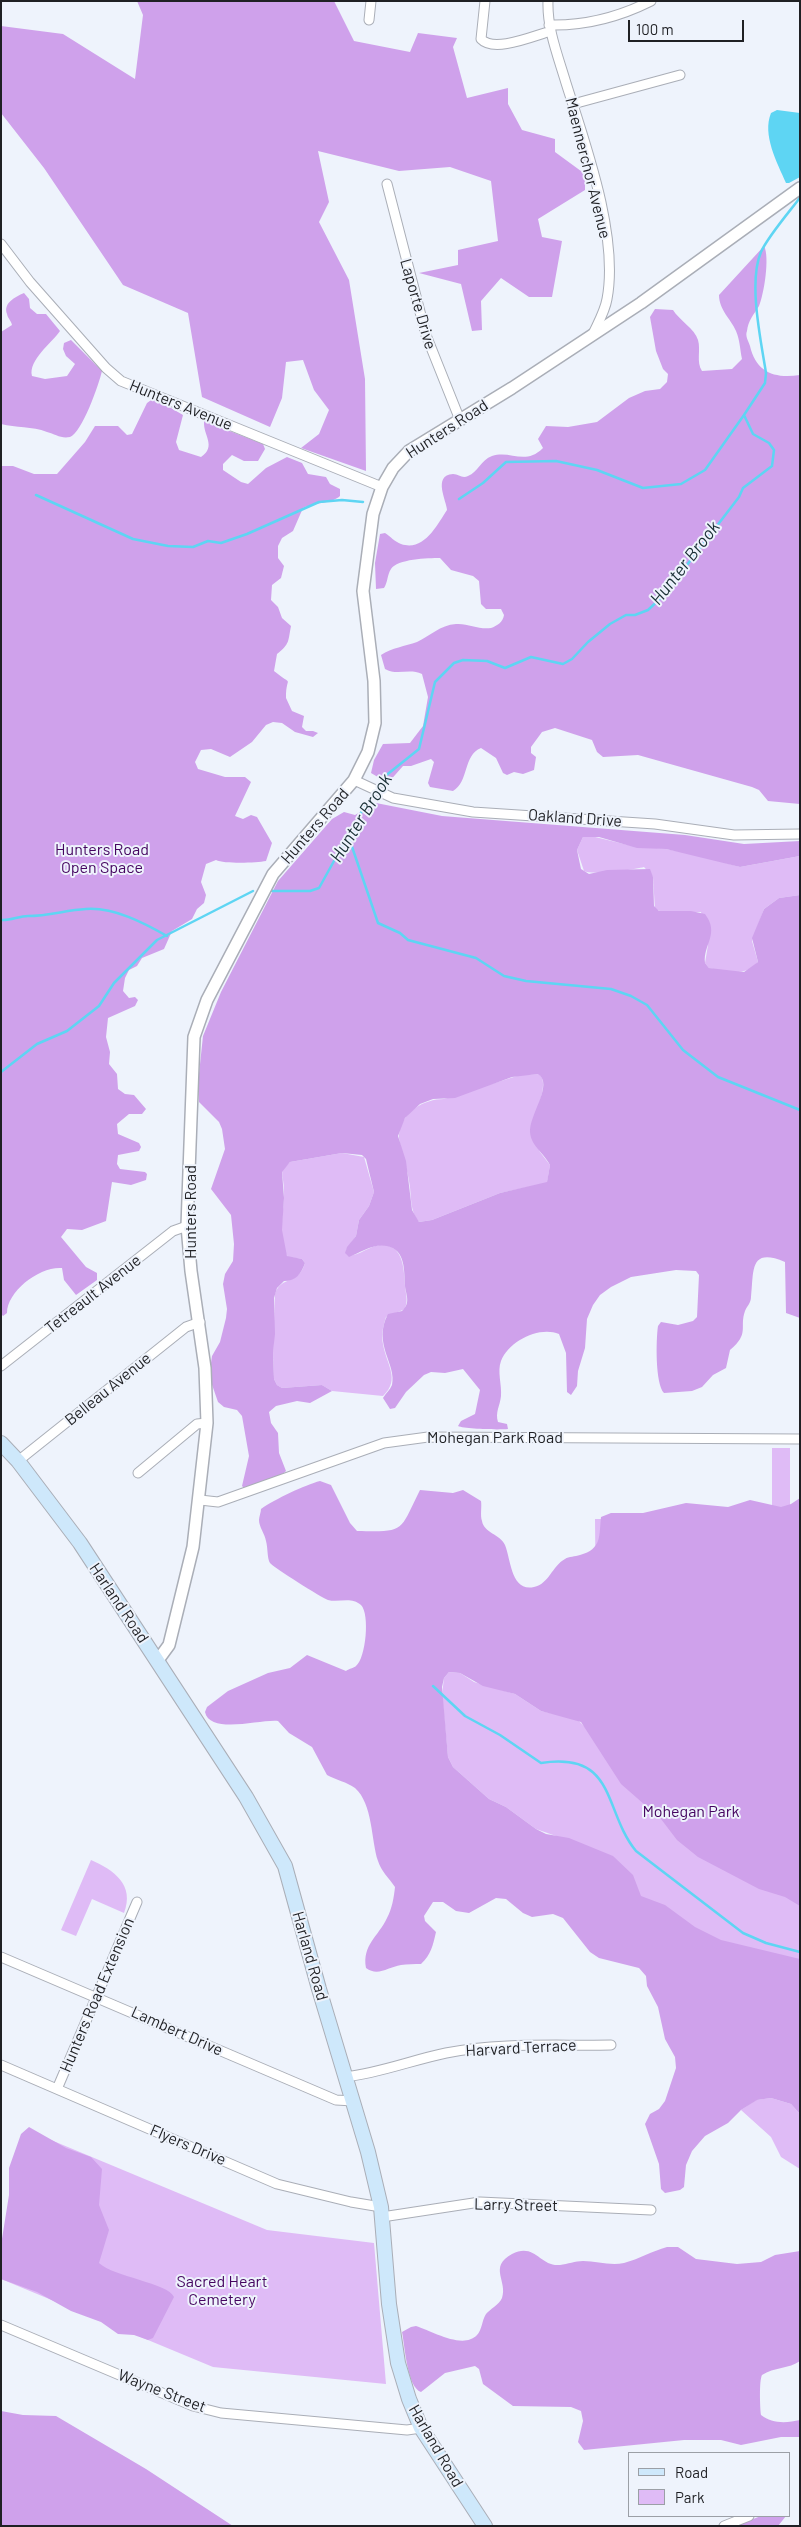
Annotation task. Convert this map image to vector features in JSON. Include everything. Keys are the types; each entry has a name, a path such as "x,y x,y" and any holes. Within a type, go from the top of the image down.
{"main road":[{"name":"Harland Road","path":"1,1443 18,1461 80,1543 132,1626 158,1660 246,1797 285,1866 353,2101 381,2212 389,2304 398,2363 409,2400 421,2428 485,2526"}],"street":[{"path":"369,20 371,1"},
{"path":"484,1 482,40 498,45 550,28 585,24 622,14 651,1"},
{"name":"Maennerchor Avenue","path":"548,1 550,28 600,203 609,268 606,303 593,334"},
{"path":"573,104 680,75"},
{"name":"Laporte Drive","path":"387,184 426,335 460,420"},
{"name":"Hunters Road","path":"158,1660 169,1645 193,1547 200,1500 207,1422 205,1368 200,1322 191,1271 187,1226 194,1037 207,1000 273,874 354,780 368,752 375,723 374,682 363,591 373,514 382,486 393,468 409,451 593,334 797,190"},
{"name":"Hunters Avenue","path":"1,244 37,289 106,368 121,381 382,486"},
{"name":"Oakland Drive","path":"354,780 393,798 473,812 655,824 734,835 800,834"},
{"name":"Tetreault Avenue","path":"1,1366 172,1231 187,1226"},
{"name":"Belleau Avenue","path":"18,1461 186,1327 200,1322"},
{"path":"138,1473 197,1424 207,1422"},
{"name":"Mohegan Park Road","path":"200,1500 218,1502 384,1443 428,1438 800,1439"},
{"name":"Hunters Road Extension","path":"57,2088 137,1902"},
{"name":"Lambert Drive","path":"1,1957 336,2100 353,2101"},
{"name":"Harvard Terrace","path":"346,2077 368,2074 445,2053 493,2046 611,2045"},
{"name":"Flyers Drive","path":"1,2065 277,2184 351,2202 381,2212"},
{"name":"Larry Street","path":"381,2212 480,2202 651,2210"},
{"name":"Wayne Street","path":"1,2325 193,2406 211,2410 407,2430 421,2428"},
{"path":"724,2526 746,2517"}],"green space":[{"path":"137,1 334,1 354,41 410,52 418,33 457,38 453,47 467,98 508,88 508,104 522,130 555,139 555,152 585,174 585,190 538,219 542,237 562,241 552,297 529,297 501,278 481,301 482,330 472,331 461,284 419,273 458,265 458,250 498,241 491,181 450,167 399,171 318,151 329,202 319,222 349,280 365,379 366,471 301,448 319,434 329,410 314,390 303,360 286,362 282,398 270,427 202,397 188,313 123,285 44,168 1,113 1,26 63,34 135,79 143,15"},
{"path":"764,246 766,251 766,267 763,293 759,306 749,324 746,333 747,338 753,355 762,368 782,376 800,375 800,804 768,801 759,790 752,787 638,755 603,757 597,752 592,740 555,728 542,732 531,747 531,753 536,757 534,770 523,774 514,772 507,775 503,773 496,758 481,748 471,756 462,781 453,791 430,787 428,783 434,762 431,759 411,766 403,766 388,783 371,773 374,760 383,744 410,743 423,726 428,697 422,674 417,672 394,672 385,669 381,655 417,642 450,625 460,624 491,628 502,620 504,615 501,609 486,609 481,604 479,581 473,576 451,570 440,558 400,563 391,569 384,588 376,589 375,563 380,534 385,533 401,544 409,545 423,541 429,536 447,510 442,484 443,479 447,476 453,474 464,477 468,476 492,456 530,456 543,448 538,439 546,426 568,427 597,422 629,398 645,391 660,389 667,382 668,374 663,369 656,351 650,317 655,309 673,310 694,332 698,340 699,364 702,371 732,369 742,359 739,341 734,327 721,305 719,295"},
{"path":"24,293 29,299 30,308 37,314 46,314 60,331 37,358 32,370 32,376 45,379 67,376 75,364 66,356 63,349 64,343 71,340 102,371 85,418 75,434 70,437 61,437 41,430 1,424 1,332 12,325 7,316 8,304"},
{"name":"Hunters Road Open Space","path":"154,398 183,415 176,442 179,450 201,457 206,453 209,445 204,421 263,444 265,449 258,461 244,461 232,455 223,464 223,470 241,482 248,484 266,468 287,457 302,463 308,474 326,477 330,484 340,489 340,496 337,498 303,508 293,531 282,538 278,546 278,558 284,566 281,578 272,585 271,600 278,607 282,618 291,626 286,645 277,654 274,671 288,681 286,698 292,711 304,716 302,727 306,731 318,733 313,737 295,732 282,723 273,722 266,725 252,742 230,757 211,749 201,750 195,762 198,769 225,777 245,777 251,782 235,816 243,819 251,815 257,817 272,843 266,861 233,863 216,860 206,864 201,882 206,895 204,903 197,909 192,919 172,931 164,949 142,958 137,966 129,970 125,978 123,991 129,998 135,997 138,1000 135,1006 108,1018 106,1037 110,1052 109,1064 117,1074 118,1089 125,1094 134,1095 146,1109 142,1114 129,1114 117,1124 118,1134 139,1143 141,1147 139,1151 118,1155 117,1164 120,1169 145,1172 147,1174 146,1180 131,1185 112,1182 106,1221 82,1230 67,1229 61,1237 86,1267 97,1273 97,1280 76,1295 64,1280 62,1268 44,1271 26,1281 12,1296 7,1313 3,1316 1,1314 1,466 13,466 34,474 57,474 85,442 95,426 118,426 127,435 132,434 147,403"},
{"path":"376,803 442,816 685,835 744,844 800,841 800,856 740,867 666,849 637,848 599,837 583,837 577,850 581,869 589,874 607,870 650,869 653,877 654,906 659,911 691,911 705,914 711,927 705,956 705,963 709,968 744,972 758,962 752,938 764,909 779,898 800,895 800,1318 786,1313 785,1262 765,1257 759,1260 754,1271 750,1303 743,1317 742,1335 730,1350 726,1368 713,1375 702,1387 692,1391 664,1393 659,1381 658,1371 658,1326 661,1322 678,1325 693,1321 697,1317 699,1275 696,1271 676,1270 631,1277 600,1295 593,1305 587,1319 585,1348 578,1371 577,1386 571,1395 567,1392 566,1353 559,1334 543,1332 526,1337 518,1342 511,1347 501,1361 499,1369 501,1396 497,1418 498,1422 507,1424 508,1429 482,1429 458,1426 461,1421 475,1414 480,1390 463,1369 445,1373 431,1372 424,1375 406,1392 395,1408 390,1409 383,1398 392,1385 393,1377 383,1335 388,1314 402,1311 406,1305 403,1262 398,1252 393,1248 382,1245 372,1247 349,1257 345,1253 347,1247 356,1236 359,1220 369,1206 374,1192 366,1159 362,1155 342,1153 290,1162 282,1172 284,1198 282,1230 287,1256 302,1259 305,1263 298,1276 292,1280 284,1281 277,1288 274,1298 274,1379 277,1385 282,1388 322,1385 332,1391 310,1403 297,1401 276,1406 269,1412 271,1423 278,1433 279,1453 286,1471 273,1479 244,1488 242,1486 249,1456 242,1416 237,1410 224,1407 218,1402 209,1376 212,1356 220,1342 226,1318 227,1309 223,1284 225,1274 233,1261 234,1244 231,1215 211,1189 225,1149 219,1122 199,1102 198,1083 203,1036 221,992 278,881 332,819 344,812 355,815","holes":["538,1074 542,1079 542,1092 530,1132 535,1145 550,1165 547,1182 500,1193 432,1220 419,1222 412,1210 406,1161 398,1136 405,1118 420,1104 433,1099 455,1098 512,1077"]},
{"path":"587,835 628,845 697,855 740,867 800,856 800,895 779,898 764,909 752,941 758,962 753,967 742,972 709,968 705,963 708,945 701,912 662,912 655,909 653,877 644,867 622,871 584,871 577,850 583,837"},
{"path":"539,1074 542,1078 542,1092 530,1131 540,1152 550,1165 547,1183 500,1193 432,1220 419,1222 412,1207 408,1176 399,1139 404,1120 415,1108 429,1101 444,1099 520,1075"},
{"path":"342,1153 364,1157 374,1192 369,1206 359,1220 356,1236 346,1250 347,1255 354,1255 380,1245 388,1246 394,1248 398,1253 403,1265 405,1309 386,1317 383,1330 383,1344 392,1377 391,1384 383,1396 332,1391 322,1385 282,1388 277,1385 274,1379 275,1294 281,1284 298,1275 305,1263 302,1259 288,1257 282,1242 284,1190 282,1170 290,1162"},
{"name":"Mohegan Park","path":"772,1448 790,1448 790,1518 800,1518 800,1973 709,1964 556,1836 536,1829 506,1807 489,1799 453,1767 448,1757 442,1695 444,1678 449,1672 460,1673 474,1682 515,1694 541,1711 577,1719 590,1732 596,1625 595,1519 772,1519"},
{"path":"320,1481 331,1485 350,1523 357,1531 385,1531 399,1527 404,1522 420,1490 453,1493 463,1490 481,1501 483,1525 503,1541 516,1580 526,1587 539,1585 547,1579 561,1562 592,1549 598,1541 601,1517 611,1513 643,1513 686,1503 728,1507 750,1500 781,1507 791,1504 800,1498 800,1906 785,1897 759,1889 698,1857 677,1840 661,1819 621,1784 581,1722 541,1711 515,1694 483,1686 460,1673 449,1672 444,1678 442,1687 448,1757 453,1767 489,1799 506,1807 546,1834 569,1838 613,1856 633,1875 641,1896 665,1905 695,1927 721,1940 800,1959 800,2114 791,2104 771,2098 757,2100 741,2110 728,2123 705,2136 692,2151 686,2165 684,2187 680,2190 665,2193 661,2189 659,2164 645,2124 650,2114 659,2109 665,2101 676,2068 675,2057 665,2039 658,2007 647,1986 646,1976 639,1968 599,1958 590,1952 563,1918 553,1914 532,1917 523,1913 506,1899 496,1898 469,1913 456,1911 443,1902 433,1902 424,1916 425,1921 436,1932 433,1945 424,1961 421,1964 401,1965 379,1972 370,1971 366,1968 366,1953 389,1914 395,1887 379,1865 371,1823 361,1795 352,1786 327,1775 312,1747 289,1733 278,1721 237,1724 216,1723 209,1719 205,1712 207,1707 228,1691 268,1673 290,1668 307,1655 346,1671 355,1667 359,1661 366,1636 364,1610 361,1605 349,1600 328,1600 273,1566 269,1561 265,1538 259,1523 261,1509 290,1493"},
{"path":"91,1860 107,1869 120,1880 127,1894 127,1903 124,1913 92,1899 76,1936 61,1930"},
{"path":"771,2098 791,2104 800,2114 800,2169 781,2157 771,2137 741,2110 756,2100"},
{"path":"29,2127 66,2148 91,2157 102,2169 99,2205 109,2230 99,2263 116,2272 162,2288 170,2292 174,2297 153,2338 148,2340 134,2335 118,2334 101,2322 71,2311 37,2292 1,2279 1,2245 9,2195 9,2168 21,2134"},
{"name":"Sacred Heart Cemetery","path":"27,2130 267,2230 374,2243 386,2384 213,2367 1,2279 1,2263"},
{"path":"667,2247 678,2247 696,2259 737,2264 761,2262 775,2255 800,2251 800,2361 762,2375 760,2395 761,2415 770,2420 780,2422 800,2420 800,2437 781,2437 741,2445 721,2440 684,2440 584,2450 578,2442 583,2421 581,2411 571,2407 513,2406 483,2384 479,2369 475,2366 445,2373 421,2392 416,2389 407,2366 402,2332 416,2326 456,2340 464,2341 477,2335 486,2314 502,2298 501,2264 512,2254 526,2251 553,2265 577,2261 619,2264"},
{"path":"1,2411 23,2415 56,2416 146,2469 233,2526 1,2526"},
{"path":"758,2517 785,2517 778,2526 735,2526"}],"water":[{"path":"777,110 800,113 800,177 789,183 786,183 769,139 768,130 771,113"}],"waterway":[{"name":"Hunter Brook","path":"272,891 310,891 319,888 344,843 359,829 359,816 384,777 419,749 435,682 454,663 463,660 487,661 505,668 531,657 563,664 572,659 588,642 610,624 626,615 635,615 648,610 664,595 739,497 743,488 772,466 774,450 769,443 753,434 744,415 765,383 766,373 757,312 757,264 764,246 799,199 798,193"},
{"path":"459,499 483,483 506,462 556,461 597,470 643,488 681,484 705,470 744,415"},
{"path":"36,495 133,539 168,546 193,547 208,541 221,543 247,534 319,502 342,500 363,502"},
{"path":"349,838 378,923 400,933 408,940 476,958 504,976 526,981 611,989 631,996 647,1005 683,1050 718,1077 800,1110"},
{"name":"Hunter Brook","path":"1,1072 37,1044 67,1031 99,1006 114,983 157,940 253,891"},
{"path":"1,920 97,909 118,913 167,936"},
{"path":"433,1686 465,1716 500,1735 541,1763 566,1762 583,1766 596,1775 605,1787 626,1835 636,1851 743,1933 766,1943 800,1952"}]}
